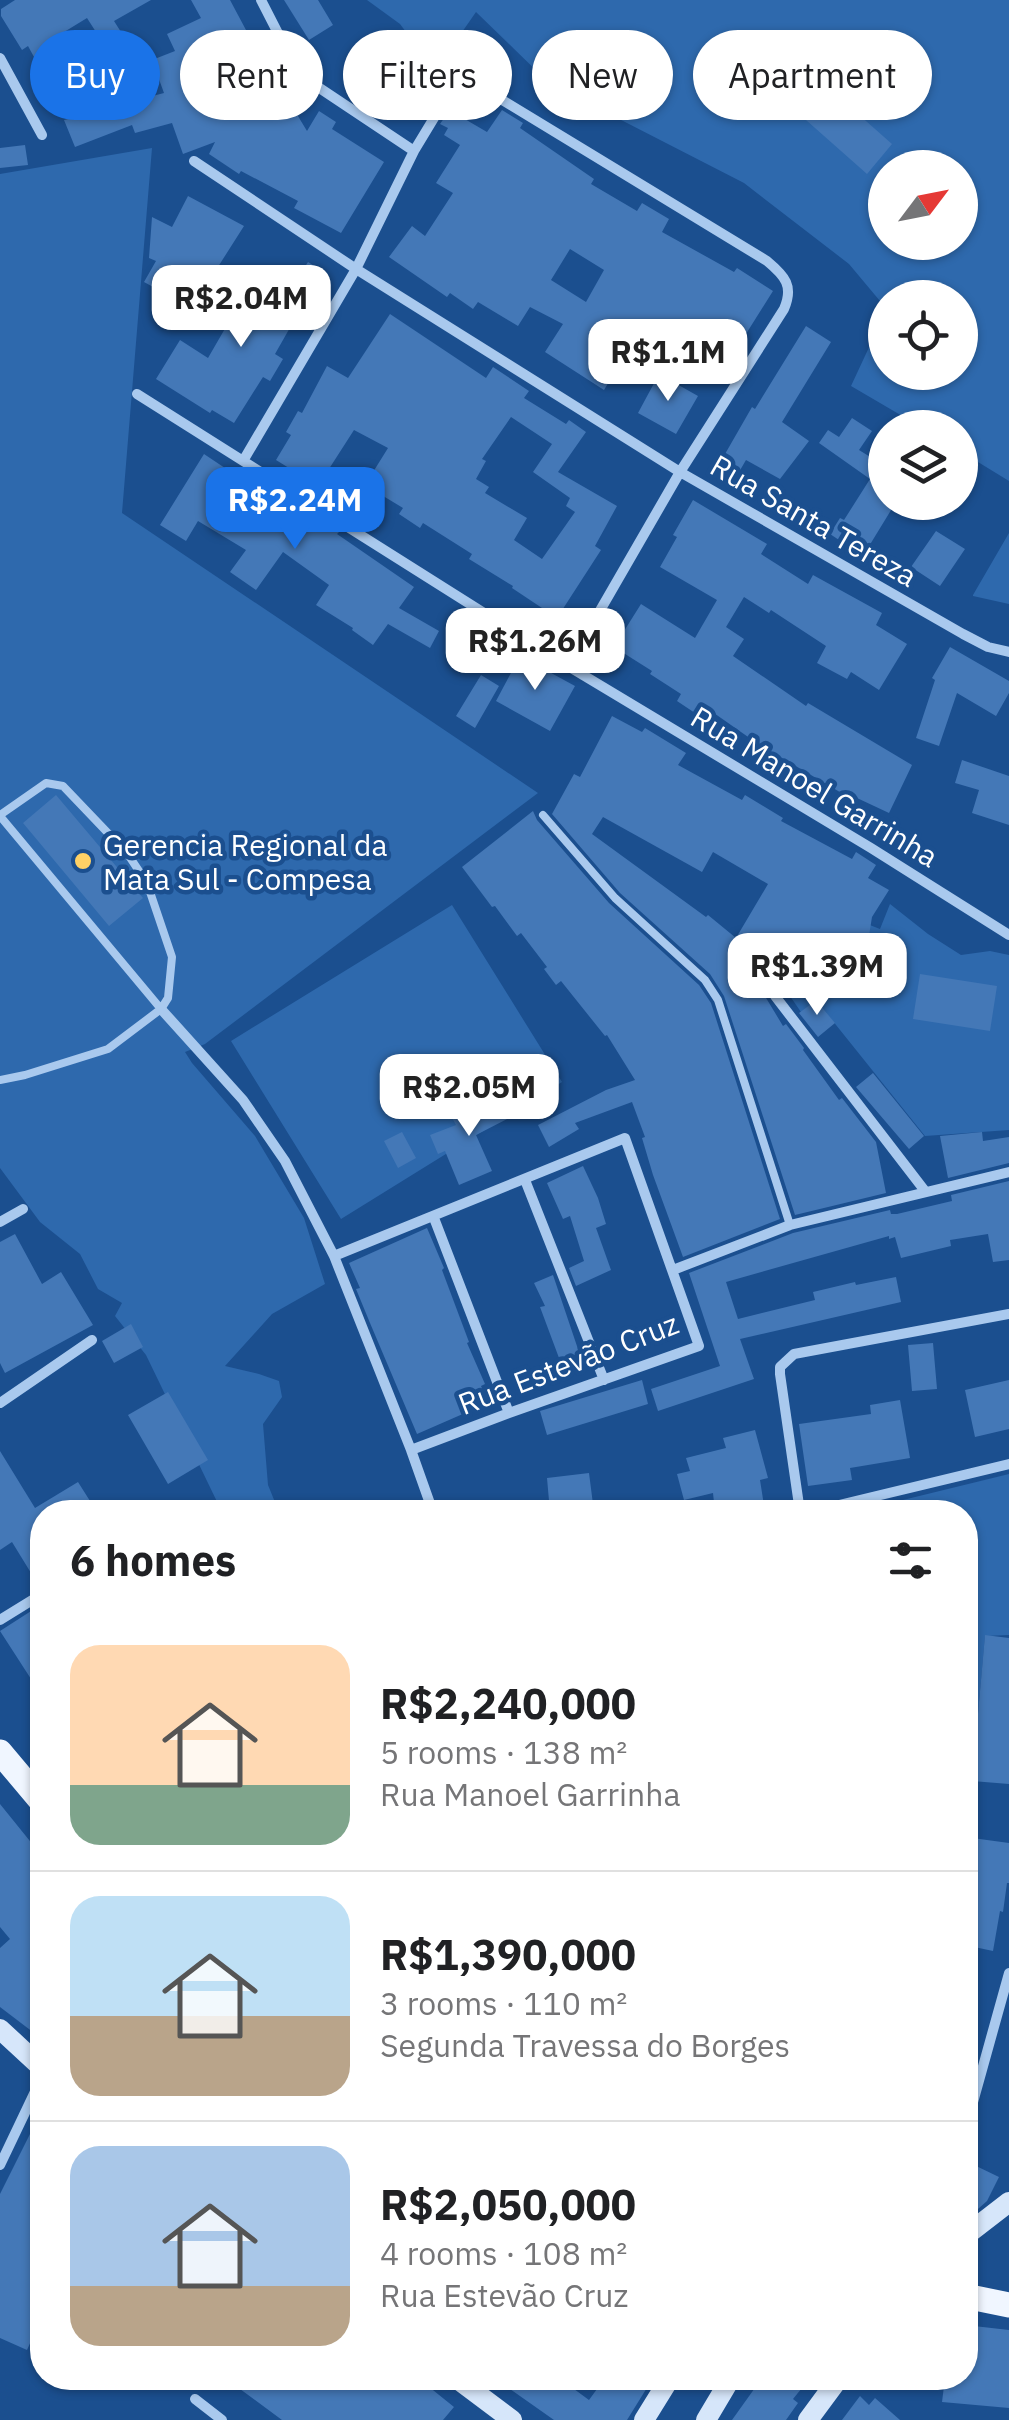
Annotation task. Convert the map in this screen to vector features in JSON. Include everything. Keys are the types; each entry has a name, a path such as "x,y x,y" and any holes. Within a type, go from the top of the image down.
{"main road":[{"path":"0,1752 30,1786"},
{"path":"0,2029 30,2057"},
{"path":"978,2226 1009,2202"},
{"path":"978,2298 1007,2303"},
{"path":"472,2390 512,2420"},
{"path":"644,2420 663,2390"},
{"path":"706,2420 724,2390"},
{"path":"808,2420 829,2390"}],"street":[{"path":"261,0 282,40 312,83 414,151"},
{"path":"0,58 42,135"},
{"path":"243,461 356,269 414,151 440,108 458,94 474,88 494,95 766,261 784,275 789,286 784,309 680,472 568,666"},
{"name":"Rua Santa Tereza","path":"194,162 356,269 680,472 963,634 1009,652"},
{"name":"Rua Manoel Garrinha","path":"137,394 568,666 1009,935"},
{"path":"775,996 925,1191"},
{"path":"161,1009 242,1100 285,1161 334,1256 429,1500"},
{"name":"Rua Estevão Cruz","path":"334,1256 625,1138 699,1346 411,1450"},
{"path":"673,1270 790,1225 1009,1172"},
{"path":"525,1180 604,1380"},
{"path":"0,1222 23,1209"},
{"path":"434,1218 509,1413"},
{"path":"798,1500 780,1374 786,1360 794,1354 1009,1314"},
{"path":"0,1403 92,1340"},
{"path":"860,1500 1009,1464"},
{"path":"0,1620 30,1601"},
{"path":"978,2085 1009,1974"},
{"path":"0,2165 30,2102"},
{"path":"195,2399 222,2420"}],"lane":[{"path":"0,1080 25,1076 108,1049 161,1009 168,998 172,957 148,883 127,853 64,786 46,783 0,816 161,1009"},
{"path":"543,815 615,898 712,990 790,1225"}],"shaded area":[{"path":"367,0 1009,0 1009,481 978,462 978,410 892,410 851,386 868,350 868,390 978,390 978,280 868,280 868,287 849,264 744,183 621,120 673,120 673,30 532,30 532,66 512,47 512,30 495,30 476,12 463,30 404,30"},
{"path":"152,148 122,513 538,793 205,1044 185,1052 255,1136 304,1218 325,1284 272,1314 225,1366 279,1381 282,1397 263,1424 268,1485 274,1500 216,1500 146,1355 115,1316 122,1303 98,1289 80,1254 40,1222 0,1168 0,174"},
{"path":"1009,533 1009,604 973,596 973,595"},
{"path":"890,904 961,955 990,951 1009,955 1009,1130 925,1136 816,1000 801,1012 785,989 798,972 798,954 808,938 835,944 844,915 880,929"},
{"path":"452,905 562,1082 341,1219 231,1041"},
{"path":"1009,1474 1009,1635 985,1636 978,1714 978,1500 903,1500"}],"building":[{"path":"15,0 151,0 114,21 120,30 95,30 87,18 67,30 30,30 30,50 28,46 22,50 1,16 1,9"},
{"path":"191,0 230,0 246,30 180,30 180,120 300,120 307,131 314,120 323,120 323,114 336,122 332,129 384,162 341,233 294,208 298,201 241,171 239,174 209,154 215,142 183,154 172,123 135,133 132,125 75,147 64,120 160,120 160,94 164,93 160,57 175,51 167,34 201,18"},
{"path":"284,0 318,0 333,25 323,31 303,30"},
{"path":"512,116 523,123 520,128 594,179 591,184 637,211 642,203 669,219 662,232 734,272 737,268 773,291 729,361 687,333 670,360 635,339 604,390 545,352 563,324 530,307 518,326 478,302 473,309 450,293 447,297 389,257 412,226 425,236 453,193 436,183 460,145 444,135 448,128 440,124 443,120 466,120 487,132 495,120 512,120","holes":["570,249 604,270 586,302 551,280"]},
{"path":"806,120 865,120 892,144 887,150 868,150 867,174"},
{"path":"25,145 28,165 0,168 0,148"},
{"path":"188,196 244,226 202,292 197,289 175,328 154,316 166,294 144,282 156,261 149,258 152,217 172,227"},
{"path":"308,262 327,274 312,299 308,296 275,354 283,359 270,381 263,377 234,423 212,410 210,413 156,379 180,340 208,358 234,313 242,317 263,279 288,293"},
{"path":"390,314 486,378 493,367 529,391 524,398 586,432 558,472 617,506 595,546 601,550 557,618 469,559 472,554 423,523 420,528 399,514 403,508 365,485 388,448 354,430 318,486 276,460 291,435 286,432 298,411 302,413 327,366 348,378","holes":["511,417 552,444 533,472 570,498 566,506 575,512 542,559 514,540 527,518 485,493 489,487 476,479 486,461 482,459"]},
{"path":"806,326 831,342 782,422 809,441 780,479 746,460 739,472 721,461"},
{"path":"659,374 698,396 676,434 638,413"},
{"path":"852,418 868,428 868,437 859,450 868,456 868,478 819,443 828,430 839,437"},
{"path":"204,454 316,529 322,521 414,587 399,608 439,631 430,648 388,624 373,645 316,605 329,585 283,552 256,590 230,572 246,550 198,521 186,541 160,525"},
{"path":"868,482 868,520 885,520 863,556 830,534 840,518 844,520"},
{"path":"693,500 767,544 761,554 808,584 813,575 882,613 876,625 907,644 879,690 851,672 847,679 817,663 826,646 744,597 726,627 744,639 733,656 806,706 808,703 912,765 889,813 857,798 855,801 772,752 767,759 747,745 751,739 701,704 695,713 677,701 681,694 614,647 641,604 695,638 717,600 660,567"},
{"path":"936,531 965,549 940,586 911,567"},
{"path":"950,647 1009,681 1009,693 996,716 957,693 939,746 916,738 935,680 932,678"},
{"path":"520,656 575,686 550,731 496,701"},
{"path":"481,675 499,686 475,728 456,716"},
{"path":"612,716 642,732 645,728 686,753 678,765 742,800 745,795 783,818 781,821 852,859 856,852 876,865 868,878 889,890 872,917 868,942 837,936 835,944 800,936 782,967 760,988 783,1026 786,1024 839,1100 842,1098 876,1142 886,1193 795,1215 724,996 710,974 620,893 552,814 574,774 580,777","holes":["603,817 702,872 713,852 768,884 736,938 592,834"]},
{"path":"962,760 1009,776 1009,825 972,813 979,790 955,783"},
{"name":"Gerencia Regional da Mata Sul - Compesa","path":"56,795 143,898 109,926 23,823"},
{"path":"533,811 609,903 699,985 711,1003 780,1219 683,1257 632,1102 575,1123 579,1129 549,1147 538,1125 606,1090 635,1080 607,1035 561,981 556,985 521,933 517,936 462,867"},
{"path":"920,974 997,986 990,1031 913,1019"},
{"path":"816,1000 835,1023 818,1037 799,1013"},
{"path":"873,1073 924,1136 909,1149 856,1087"},
{"path":"483,1098 490,1111 505,1104 511,1117 476,1135 492,1171 459,1185 445,1151 438,1154 430,1135 456,1125 450,1114"},
{"path":"402,1132 416,1158 398,1168 384,1141"},
{"path":"982,1132 983,1141 1009,1137 1009,1163 948,1178 940,1136"},
{"path":"583,1166 606,1224 596,1228 611,1270 576,1286 569,1268 584,1261 570,1216 563,1219 547,1183"},
{"path":"1009,1181 1009,1260 993,1262 988,1234 950,1240 951,1246 901,1258 895,1237 889,1236 726,1282 738,1319 815,1300 813,1292 896,1277 901,1302 740,1339 754,1379 658,1411 651,1389 720,1366 689,1273 793,1233 890,1210 897,1214 952,1201 951,1195"},
{"path":"427,1228 485,1384 481,1386 488,1403 417,1434 356,1289 360,1288 349,1263"},
{"path":"15,1234 42,1284 61,1272 93,1325 5,1373 0,1363 0,1242"},
{"path":"553,1275 581,1358 562,1366 540,1307 545,1306 534,1283"},
{"path":"131,1324 143,1347 114,1363 102,1341"},
{"path":"933,1343 937,1389 912,1391 908,1345"},
{"path":"642,1380 648,1404 547,1435 540,1411"},
{"path":"1009,1380 1009,1429 975,1437 965,1390"},
{"path":"168,1392 208,1460 168,1484 128,1415"},
{"path":"900,1400 910,1458 850,1468 852,1480 808,1486 799,1424 871,1414 870,1405"},
{"path":"755,1430 768,1478 760,1480 763,1500 714,1500 713,1493 684,1500 677,1474 690,1471 686,1458 726,1448 723,1438"},
{"path":"0,1451 30,1500 30,1571 12,1542 0,1550"},
{"path":"589,1473 592,1500 549,1500 547,1478"},
{"path":"78,1482 89,1500 48,1500"},
{"path":"30,1612 30,1677 0,1631"},
{"path":"985,1635 1009,1638 1009,1784 978,1781 978,1714"},
{"path":"0,1804 30,1841 30,2030 0,2007 0,1948 10,1939 0,1927"},
{"path":"978,1839 1009,1843 1009,1883 993,1951 978,1948"},
{"path":"30,2134 27,2350 0,2338 0,2194"},
{"path":"978,2167 999,2177 987,2201 978,2209"},
{"path":"978,2326 1009,2330 1009,2408 942,2402 944,2390 978,2390"},
{"path":"241,2390 433,2390 454,2407 443,2420 282,2420"},
{"path":"511,2390 575,2390 589,2400 596,2390 646,2390 627,2420 554,2420"},
{"path":"753,2390 800,2390 793,2399 798,2403 786,2420 732,2420"},
{"path":"860,2396 869,2405 875,2398 900,2420 842,2420"}],"place":[{"name":"Gerencia Regional da Mata Sul - Compesa","path":"83,861"}]}
